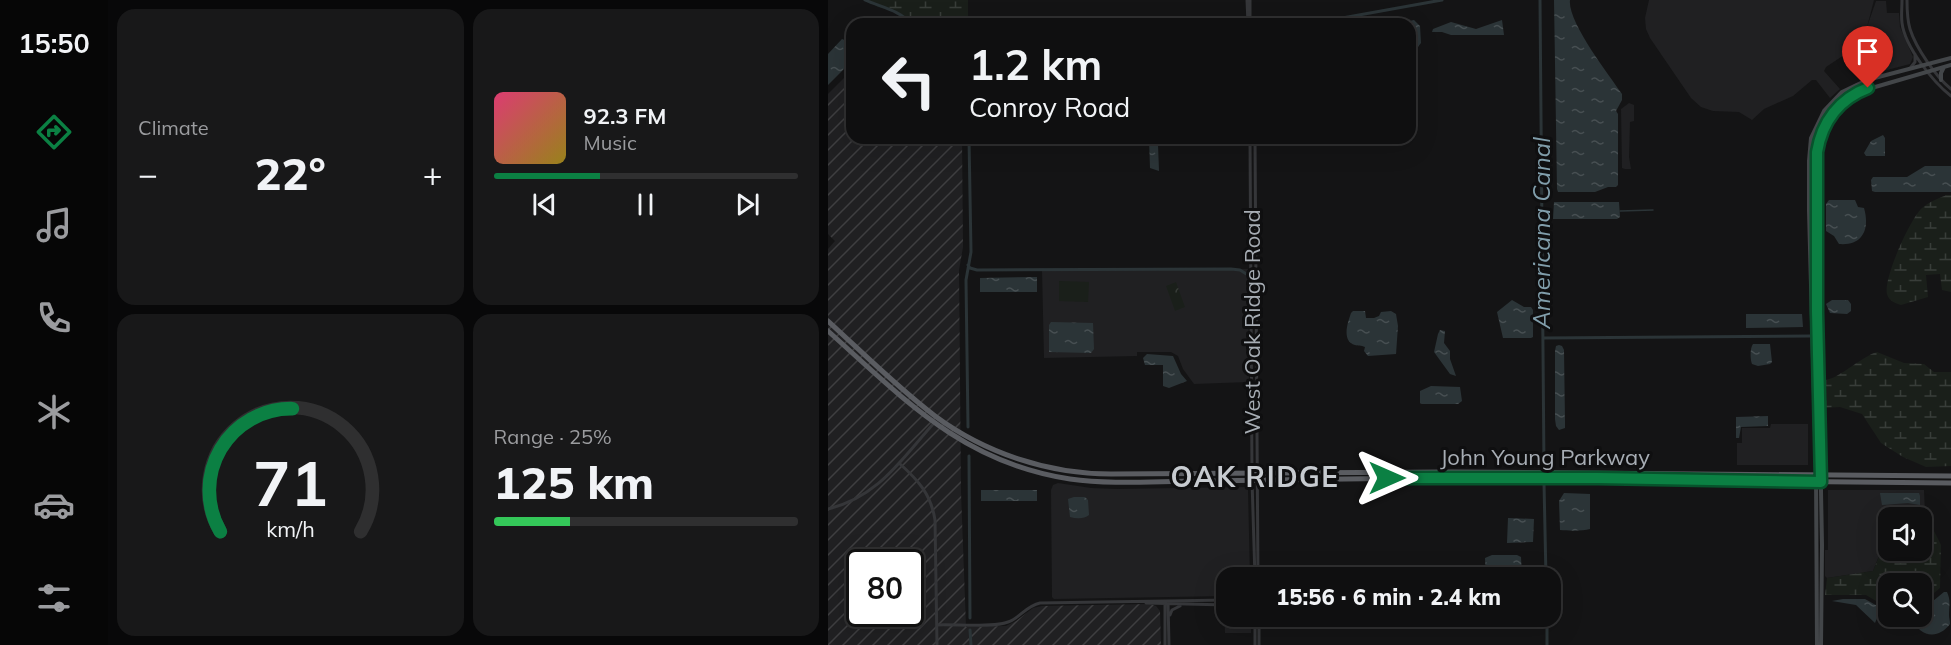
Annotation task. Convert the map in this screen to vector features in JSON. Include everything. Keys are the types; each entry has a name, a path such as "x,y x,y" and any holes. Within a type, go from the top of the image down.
{"highway":[{"name":"John Young Parkway","path":"828,321 917,402 939,418 993,449 1047,467 1101,474 1421,478"},
{"name":"John Young Parkway","path":"828,331 908,403 953,437 982,452 1032,471 1047,474 1100,481 1201,481 1255,477 1452,472 1607,473 1917,483 1929,480"},
{"path":"859,359 869,358"},
{"path":"1032,471 1047,467"},
{"path":"1047,474 1061,470"},
{"path":"1441,478 1452,472"},
{"path":"1598,478 1607,473"},
{"name":"John Young Parkway","path":"1441,478 1951,480"}],"main road":[{"path":"1819,572 1822,545 1809,211 1811,138 1829,104 1842,92 1867,80 1951,58"},
{"path":"1819,645 1819,572 1816,537 1818,479 1817,164 1819,142 1830,116 1848,98 1868,88 1951,66"},
{"path":"1941,80 1944,67"},
{"name":"John Young Parkway","path":"1421,478 1441,478"},
{"path":"1816,537 1822,545"}],"street":[{"path":"1250,0 1250,18"},
{"path":"1902,0 1903,28 1915,52 1944,91 1951,96"},
{"path":"1907,0 1910,30 1929,63 1941,80 1951,89"},
{"path":"1911,68 1915,62 1915,52"},
{"name":"West Oak Ridge Road","path":"1252,144 1251,201 1255,245 1257,344 1255,386"},
{"name":"West Oak Ridge Road","path":"1253,144 1255,154 1252,309 1255,386 1254,542 1257,567"},
{"path":"1252,309 1254,311 1254,336 1257,344"},
{"path":"828,509 846,504 866,494 883,481 939,418"},
{"path":"899,463 925,488 933,508 937,645"},
{"name":"West Oak Ridge Road","path":"1255,477 1257,567"},
{"path":"937,625 1002,623 1013,620 1028,607 1040,603 1216,600"},
{"path":"1132,602 1166,602 1185,605"},
{"path":"1166,602 1167,645"},
{"path":"1153,603 1161,608 1167,619"},
{"path":"1167,619 1172,610 1178,606 1216,605"},
{"path":"1257,627 1257,645"}],"shaded area":[{"path":"1649,0 1874,0 1867,27 1876,1 1886,1 1887,13 1899,13 1900,27 1913,57 1910,64 1860,77 1844,55 1826,67 1824,71 1840,89 1830,98 1816,80 1812,80 1793,96 1764,109 1752,120 1739,112 1713,111 1701,107 1691,98 1646,29 1645,18"},
{"path":"846,76 846,144 962,144 963,247 959,270 961,492 966,627 1006,626 1033,608 1042,606 1150,604 1156,606 1160,611 1161,645 828,645 828,249 835,241 828,234 828,94"},
{"path":"1629,103 1634,105 1634,121 1630,122 1631,169 1625,169 1622,168 1621,109"},
{"path":"1248,269 1249,382 1194,384 1183,369 1178,356 1171,352 1137,352 1137,356 1044,358 1042,270"},
{"path":"1771,424 1808,424 1808,465 1737,465 1737,443 1742,443 1742,428 1770,428"},
{"path":"1058,483 1116,489 1245,487 1248,490 1250,567 1216,567 1216,596 1054,599 1052,597 1051,490 1053,485"},
{"path":"1828,490 1924,490 1925,507 1878,507 1878,558 1873,571 1827,578 1825,576 1825,550 1828,550"},
{"path":"1225,627 1251,627 1251,633 1225,633"}],"green space":[{"path":"866,0 968,0 968,18 902,18 895,11 878,7"},
{"path":"1951,195 1951,292 1942,290 1940,274 1926,275 1928,297 1901,305 1894,302 1887,294 1887,286 1893,263 1905,236 1922,208"},
{"path":"1059,281 1089,282 1088,302 1059,301"},
{"path":"1176,282 1185,307 1175,311 1166,286"},
{"path":"1877,352 1904,363 1924,364 1934,372 1951,372 1951,466 1926,467 1903,457 1881,443 1862,414 1840,407 1823,408 1822,380 1834,377"},
{"path":"1932,522 1941,545 1940,588 1932,595 1932,573 1878,573 1878,602 1866,595 1825,595 1827,578 1873,571 1878,559 1878,561 1932,561"}],"water":[{"path":"1554,0 1570,0 1575,21 1582,34 1622,94 1622,100 1616,111 1618,114 1618,185 1616,187 1608,187 1595,192 1558,192 1557,189"},
{"path":"1502,20 1504,35 1451,35 1432,32 1433,29 1451,22 1476,29"},
{"path":"1416,22 1420,26 1421,43 1417,48"},
{"path":"842,39 846,41 846,68 828,85 828,54"},
{"path":"1883,135 1885,156 1866,156 1864,153 1871,141"},
{"path":"1149,144 1160,144 1158,145 1159,171 1150,168"},
{"path":"1925,166 1951,166 1951,192 1872,191 1873,177 1907,177"},
{"path":"1829,200 1855,200 1858,207 1864,208 1866,223 1863,235 1859,239 1847,244 1839,244 1834,236 1826,231 1826,204"},
{"path":"1554,202 1619,202 1620,217 1617,219 1553,219"},
{"path":"1037,277 1037,292 980,292 980,278"},
{"path":"1512,300 1524,307 1531,307 1533,310 1533,337 1503,338 1497,312"},
{"path":"1832,300 1848,300 1851,304 1851,311 1847,314 1830,313 1826,304"},
{"path":"1353,311 1365,311 1366,318 1379,316 1381,312 1391,311 1396,314 1398,326 1396,354 1368,356 1364,351 1365,347 1355,345 1348,340 1347,331"},
{"path":"1746,314 1802,314 1803,327 1746,328"},
{"path":"1051,322 1093,323 1094,349 1091,353 1049,352"},
{"path":"1440,330 1445,331 1444,343 1450,351 1450,359 1456,376 1450,374 1434,352"},
{"path":"1753,344 1770,344 1772,362 1770,364 1758,366 1752,364"},
{"path":"1559,345 1564,350 1565,428 1559,430 1555,419 1555,351 1556,346"},
{"path":"1147,354 1173,356 1181,374 1187,381 1169,388 1163,386 1163,365 1145,365 1143,358"},
{"path":"1431,386 1460,387 1462,401 1458,404 1420,403 1420,391"},
{"path":"1768,416 1768,426 1741,427 1739,438 1736,438 1736,417"},
{"path":"981,490 1037,490 1037,501 981,501"},
{"path":"1564,493 1590,494 1590,529 1560,530 1559,501"},
{"path":"1880,493 1919,493 1920,505 1908,503 1882,505"},
{"path":"1085,497 1088,500 1089,515 1080,518 1070,517 1068,499"},
{"path":"1508,518 1534,519 1533,542 1507,543"},
{"path":"1492,555 1517,555 1521,557 1522,567 1485,567 1485,558"},
{"path":"1947,592 1950,603 1950,624 1935,634 1924,633 1917,627 1932,627 1932,602"},
{"path":"1865,599 1878,606 1875,623 1856,605 1832,601"}],"waterway":[{"path":"865,0 896,12 905,18"},
{"path":"1342,18 1442,0"},
{"name":"Americana Canal","path":"1540,0 1544,467"},
{"path":"968,427 966,280 971,252 969,144"},
{"path":"1620,211 1653,210"},
{"path":"968,265 977,270 1231,269 1240,270 1248,275"},
{"path":"1543,338 1810,336"},
{"path":"969,456 970,618"},
{"name":"Americana Canal","path":"1544,483 1546,567"},
{"name":"Americana Canal","path":"1547,627 1547,645"},
{"path":"970,630 971,645"}],"district":[{"name":"OAK RIDGE","path":"1255,477"}],"route":[{"path":"1387,478 1598,478 1821,482 1818,404 1817,152 1821,134 1830,116 1842,103 1868,88"}]}
